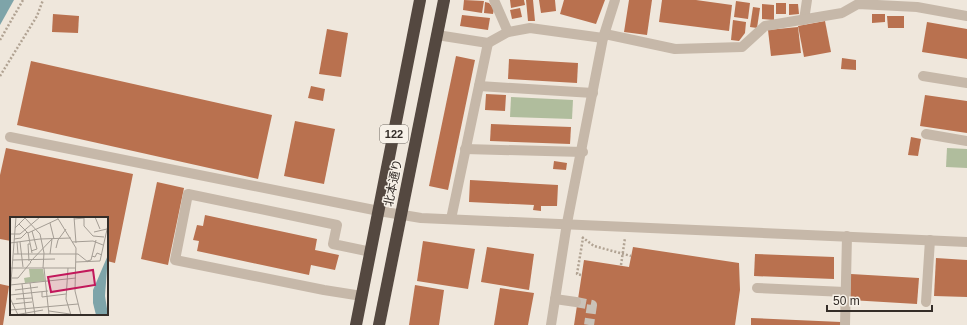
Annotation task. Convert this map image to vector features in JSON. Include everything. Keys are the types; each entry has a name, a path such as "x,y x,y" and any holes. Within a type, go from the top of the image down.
{"highway":[{"name":"北本通り","path":"356,325 420,0"},
{"name":"北本通り","path":"379,325 444,0"}],"street":[{"path":"494,0 508,32"},
{"path":"551,325 567,223 604,36 615,0"},
{"path":"804,20 807,0"},
{"path":"437,35 488,43 508,32 530,28 604,36 675,49 742,47 765,26 842,13 858,4 918,7 967,16"},
{"path":"451,219 488,43"},
{"path":"923,76 967,83"},
{"path":"479,86 593,93"},
{"path":"926,134 967,141"},
{"path":"10,138 401,215 451,219 967,242"},
{"path":"465,150 582,152"},
{"path":"362,296 324,290 175,260 188,194 337,226 333,244 371,252"},
{"path":"845,325 847,236"},
{"path":"926,302 930,240"},
{"path":"757,288 845,292"},
{"path":"555,299 576,302"}],"path":[{"path":"0,40 22,0"},
{"path":"0,76 37,16 43,0"},
{"path":"579,234 594,246 631,256"},
{"path":"582,275 577,274 583,237"},
{"path":"620,265 624,242"}],"green space":[{"path":"511,97 573,100 572,119 510,117"},
{"path":"947,148 967,149 967,168 946,167"}],"water":[{"path":"0,0 14,0 0,25"}],"building":[{"path":"464,0 484,1 482,13 463,10"},
{"path":"510,0 524,0 525,5 511,8"},
{"path":"526,0 533,0 535,21 528,21"},
{"path":"539,0 555,0 556,11 541,13"},
{"path":"564,0 605,0 596,24 560,14"},
{"path":"629,0 652,0 647,35 624,32"},
{"path":"662,0 696,0 732,5 729,31 659,22"},
{"path":"736,1 750,3 748,19 734,17"},
{"path":"485,2 489,3 494,9 493,14 484,13"},
{"path":"776,3 786,3 786,14 776,14"},
{"path":"762,4 774,5 774,20 762,19"},
{"path":"789,4 798,4 799,14 789,15"},
{"path":"753,7 760,8 757,28 750,27"},
{"path":"520,8 522,17 512,19 510,10"},
{"path":"53,14 79,16 78,33 52,32"},
{"path":"872,14 885,14 885,22 872,23"},
{"path":"462,15 490,18 488,30 460,26"},
{"path":"887,16 904,16 904,28 888,28"},
{"path":"733,20 746,22 745,33 739,41 731,40"},
{"path":"825,21 831,52 804,57 798,26"},
{"path":"927,22 967,29 967,59 922,52"},
{"path":"798,27 801,53 771,56 768,30"},
{"path":"327,29 348,33 341,77 319,74"},
{"path":"456,56 475,60 448,190 429,186"},
{"path":"842,58 856,60 856,70 841,69"},
{"path":"509,59 578,63 577,83 508,79"},
{"path":"31,61 272,115 258,179 17,125"},
{"path":"311,86 325,89 323,101 308,98"},
{"path":"486,94 506,95 505,111 485,110"},
{"path":"925,95 967,101 967,133 920,126"},
{"path":"295,121 335,129 324,184 284,176"},
{"path":"491,124 571,127 570,144 490,141"},
{"path":"911,137 921,139 918,156 908,155"},
{"path":"6,148 133,174 115,263 108,261 108,217 10,217 10,241 0,239 0,175"},
{"path":"554,161 567,163 566,170 553,169"},
{"path":"470,180 558,185 557,206 541,206 541,211 533,210 534,205 469,202"},
{"path":"157,182 184,188 168,265 141,259"},
{"path":"205,215 317,239 315,250 339,255 335,270 311,265 309,275 197,251 199,241 193,240 197,225 203,226"},
{"path":"423,241 475,249 468,289 417,281"},
{"path":"487,247 534,254 529,290 481,282"},
{"path":"633,247 739,263 740,290 735,325 574,325 584,260 629,267"},
{"path":"755,254 834,257 834,279 754,276"},
{"path":"936,258 967,260 967,297 934,296"},
{"path":"851,274 919,278 917,304 850,300"},
{"path":"0,284 9,286 3,325 0,325"},
{"path":"415,285 444,290 439,325 409,325"},
{"path":"500,288 534,293 528,325 494,325"},
{"path":"751,318 841,322 841,325 751,325"}],"tunnel":[{"path":"576,302 592,305 589,325"}]}
